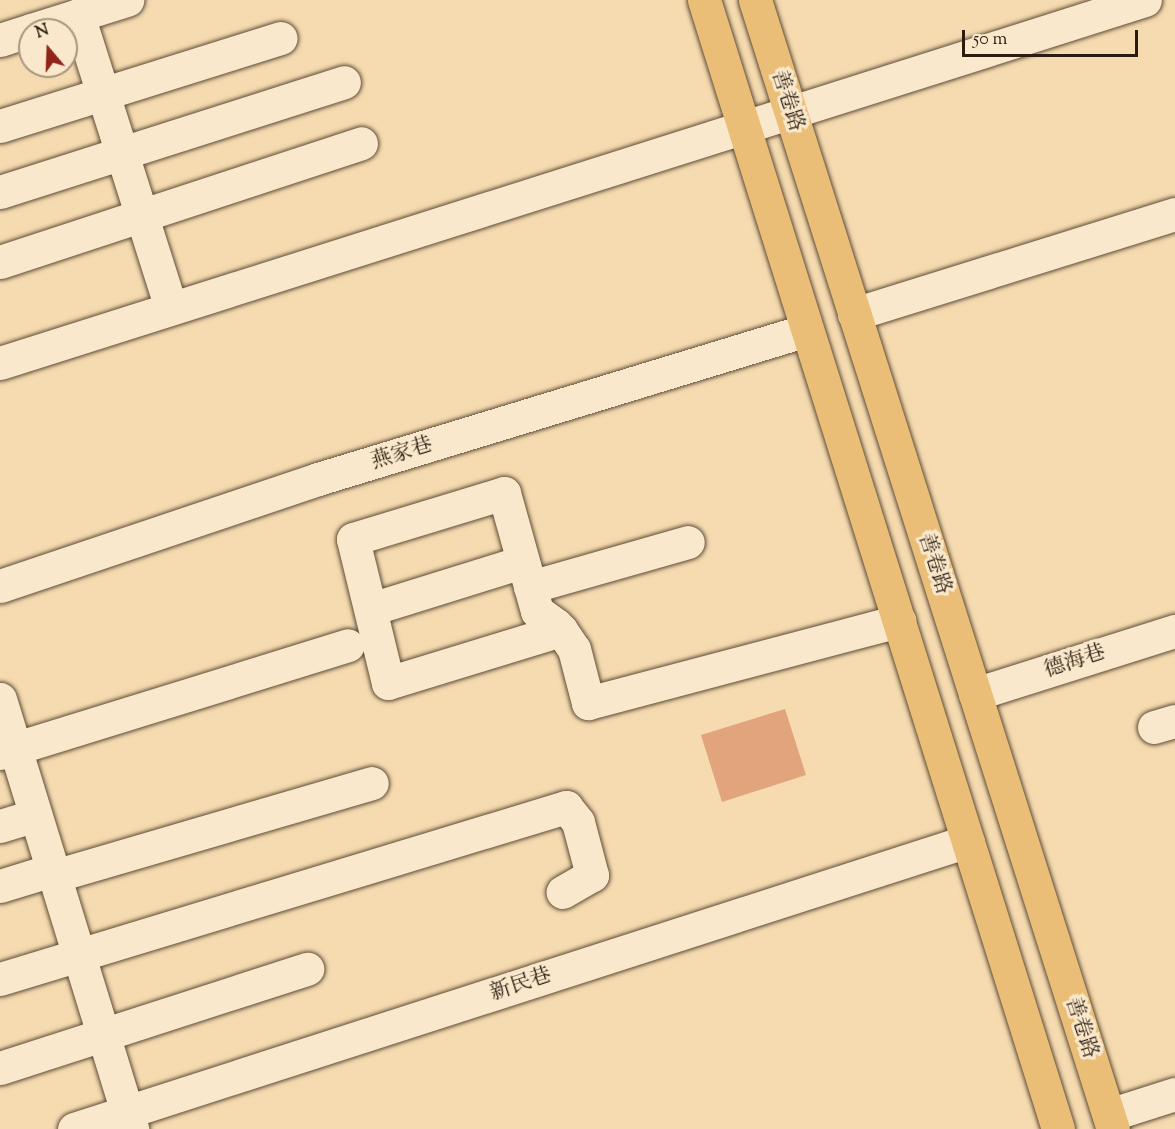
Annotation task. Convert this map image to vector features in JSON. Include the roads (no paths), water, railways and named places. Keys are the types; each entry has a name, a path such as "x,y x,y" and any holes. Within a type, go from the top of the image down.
{"main road":[{"path":"704,0 1058,1129"},
{"name":"善卷路","path":"755,0 1111,1122"}],"street":[{"path":"69,18 127,0"},
{"path":"0,363 742,124 1145,0"},
{"path":"78,15 171,308"},
{"path":"0,40 18,34"},
{"path":"0,126 280,38"},
{"path":"0,192 344,82"},
{"path":"0,262 361,143"},
{"path":"854,314 1175,214"},
{"name":"燕家巷","path":"0,586 318,479 807,330"},
{"path":"561,630 388,683 353,539 504,493 537,611 561,630 574,649 588,703 898,621"},
{"path":"371,609 526,574 688,542"},
{"name":"德海巷","path":"975,694 1175,631"},
{"path":"8,751 348,645"},
{"path":"0,699 8,751 35,815 129,1121"},
{"path":"0,886 372,783"},
{"path":"0,979 77,953 566,807 578,822 592,874 563,892"},
{"path":"0,826 35,815"},
{"name":"新民巷","path":"74,1129 129,1121 968,842"},
{"path":"0,1068 307,969"},
{"path":"1111,1122 1175,1094"}]}
